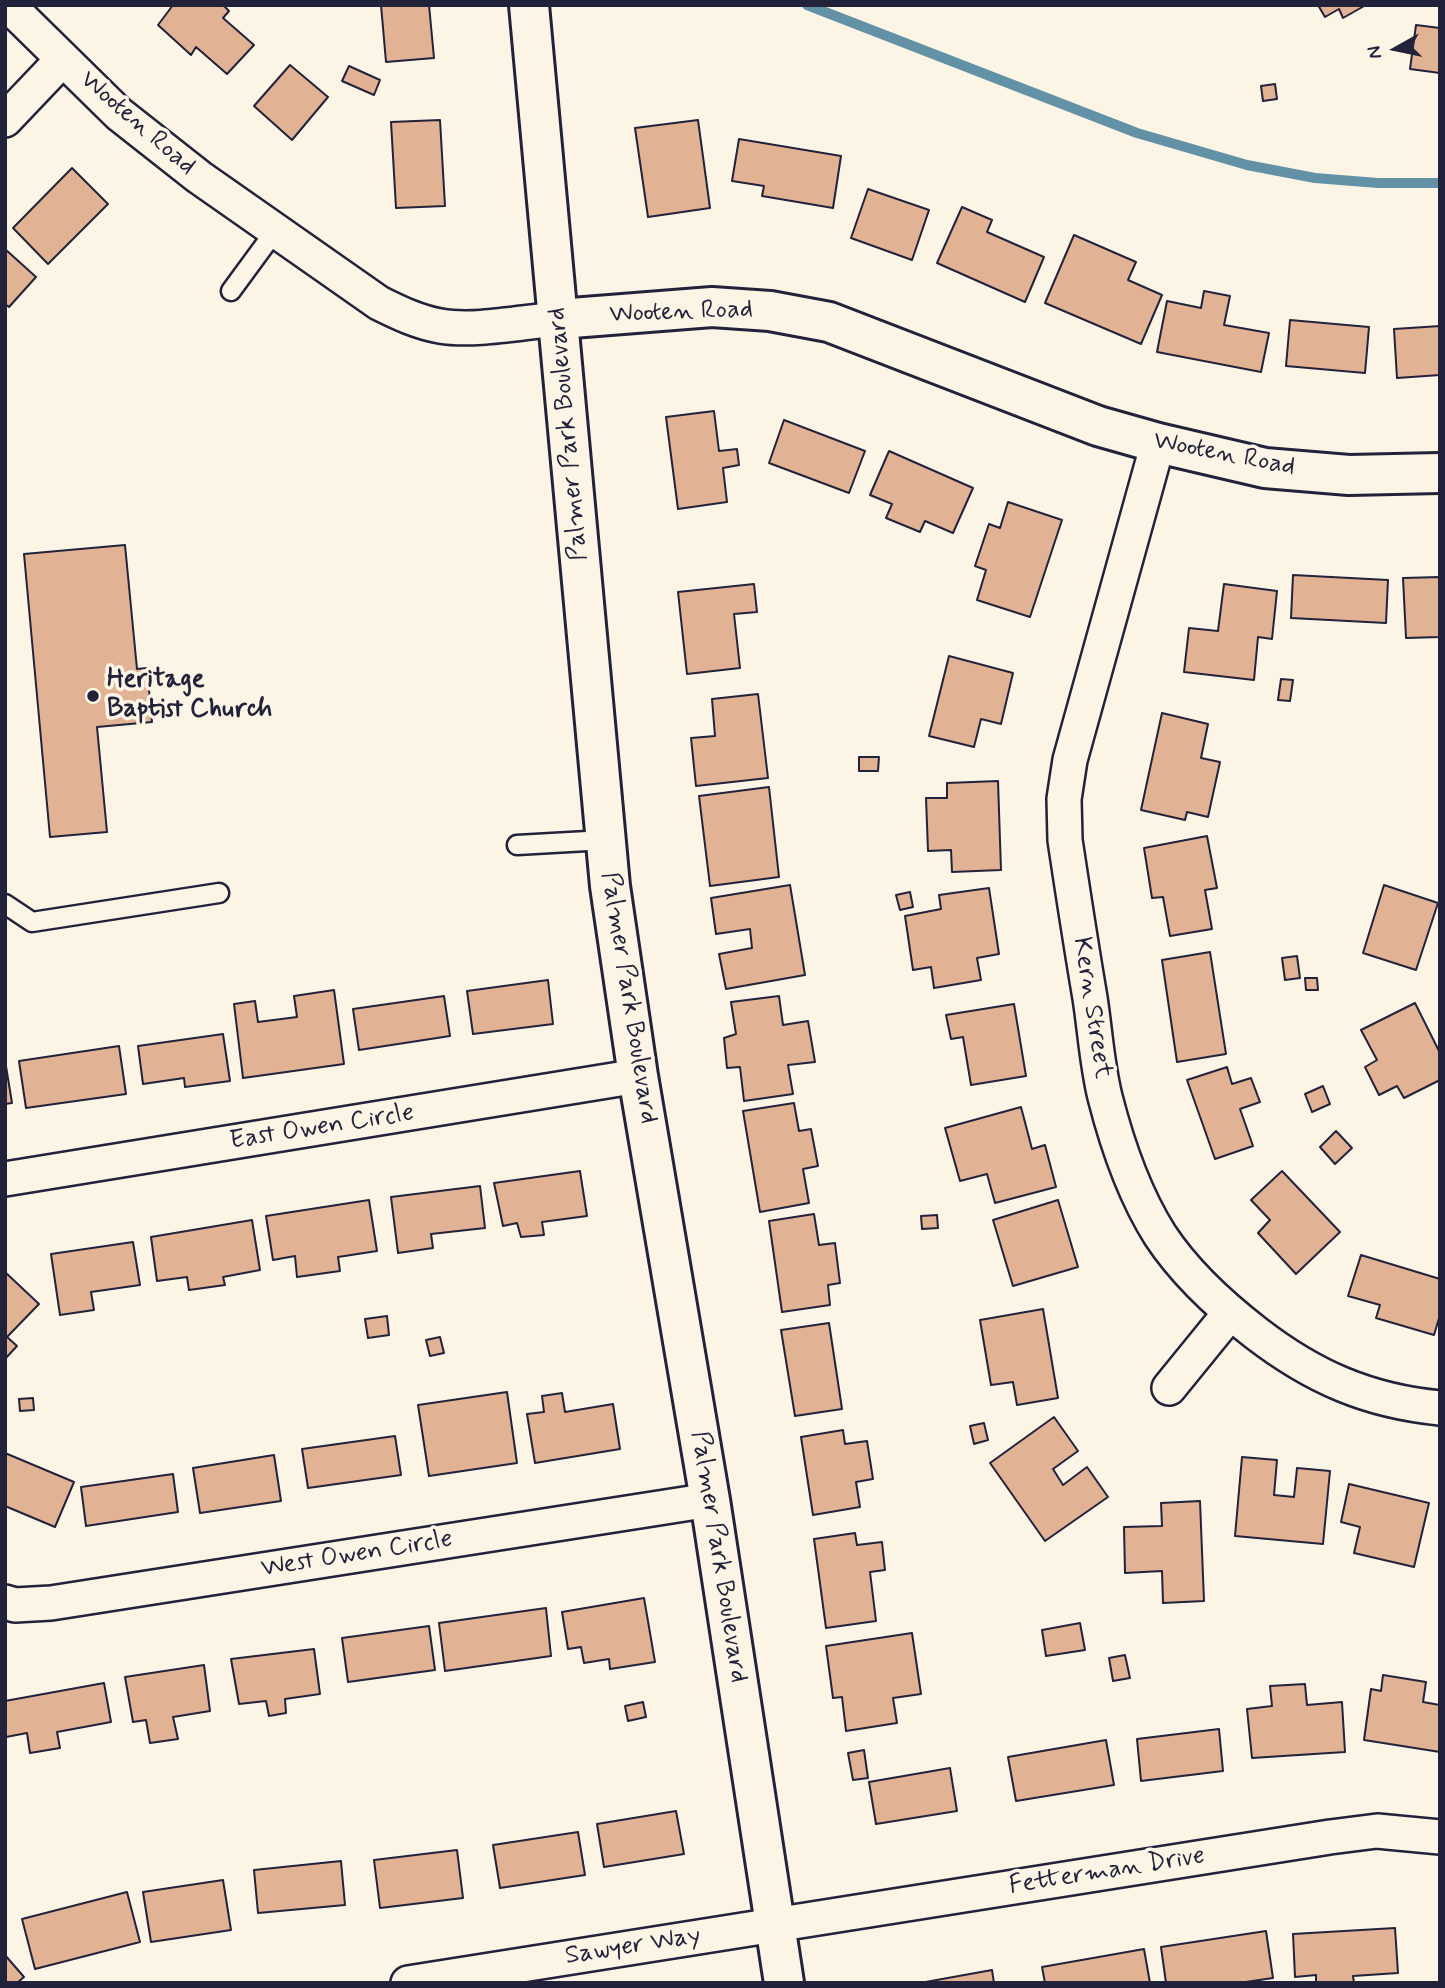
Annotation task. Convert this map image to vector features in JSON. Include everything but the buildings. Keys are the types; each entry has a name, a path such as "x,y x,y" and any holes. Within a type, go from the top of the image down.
{"main road":[{"name":"Palmer Park Boulevard","path":"529,5 605,839 638,1076 710,1500 784,1983"},
{"name":"Wooten Road","path":"558,319 712,307 770,311 829,322 1098,426 1157,443 1265,468 1349,475 1440,473"}],"street":[{"name":"Wooten Road","path":"8,5 119,114 199,177 379,303 411,318 442,326 473,327 558,319"},
{"path":"5,120 63,59"},
{"name":"Kern Street","path":"1157,443 1070,760 1064,799 1065,840 1105,1096 1138,1192 1160,1235 1186,1269 1230,1313 1283,1354 1322,1376 1362,1394 1405,1404 1440,1408"},
{"name":"East Owen Circle","path":"5,1179 638,1076"},
{"path":"1169,1388 1230,1313"},
{"name":"West Owen Circle","path":"5,1602 15,1605 51,1603 710,1500"},
{"name":"Fetterman Drive","path":"774,1924 1330,1837 1377,1831 1440,1837"},
{"name":"Sawyer Way","path":"408,1983 774,1924"}],"lane":[{"path":"231,290 275,231"},
{"path":"517,845 605,839"},
{"path":"5,904 32,922 219,893"}],"waterway":[{"path":"807,5 1137,133 1247,165 1315,178 1378,183 1440,183"}],"place":[{"name":"Heritage Baptist Church","path":"93,696"}]}
